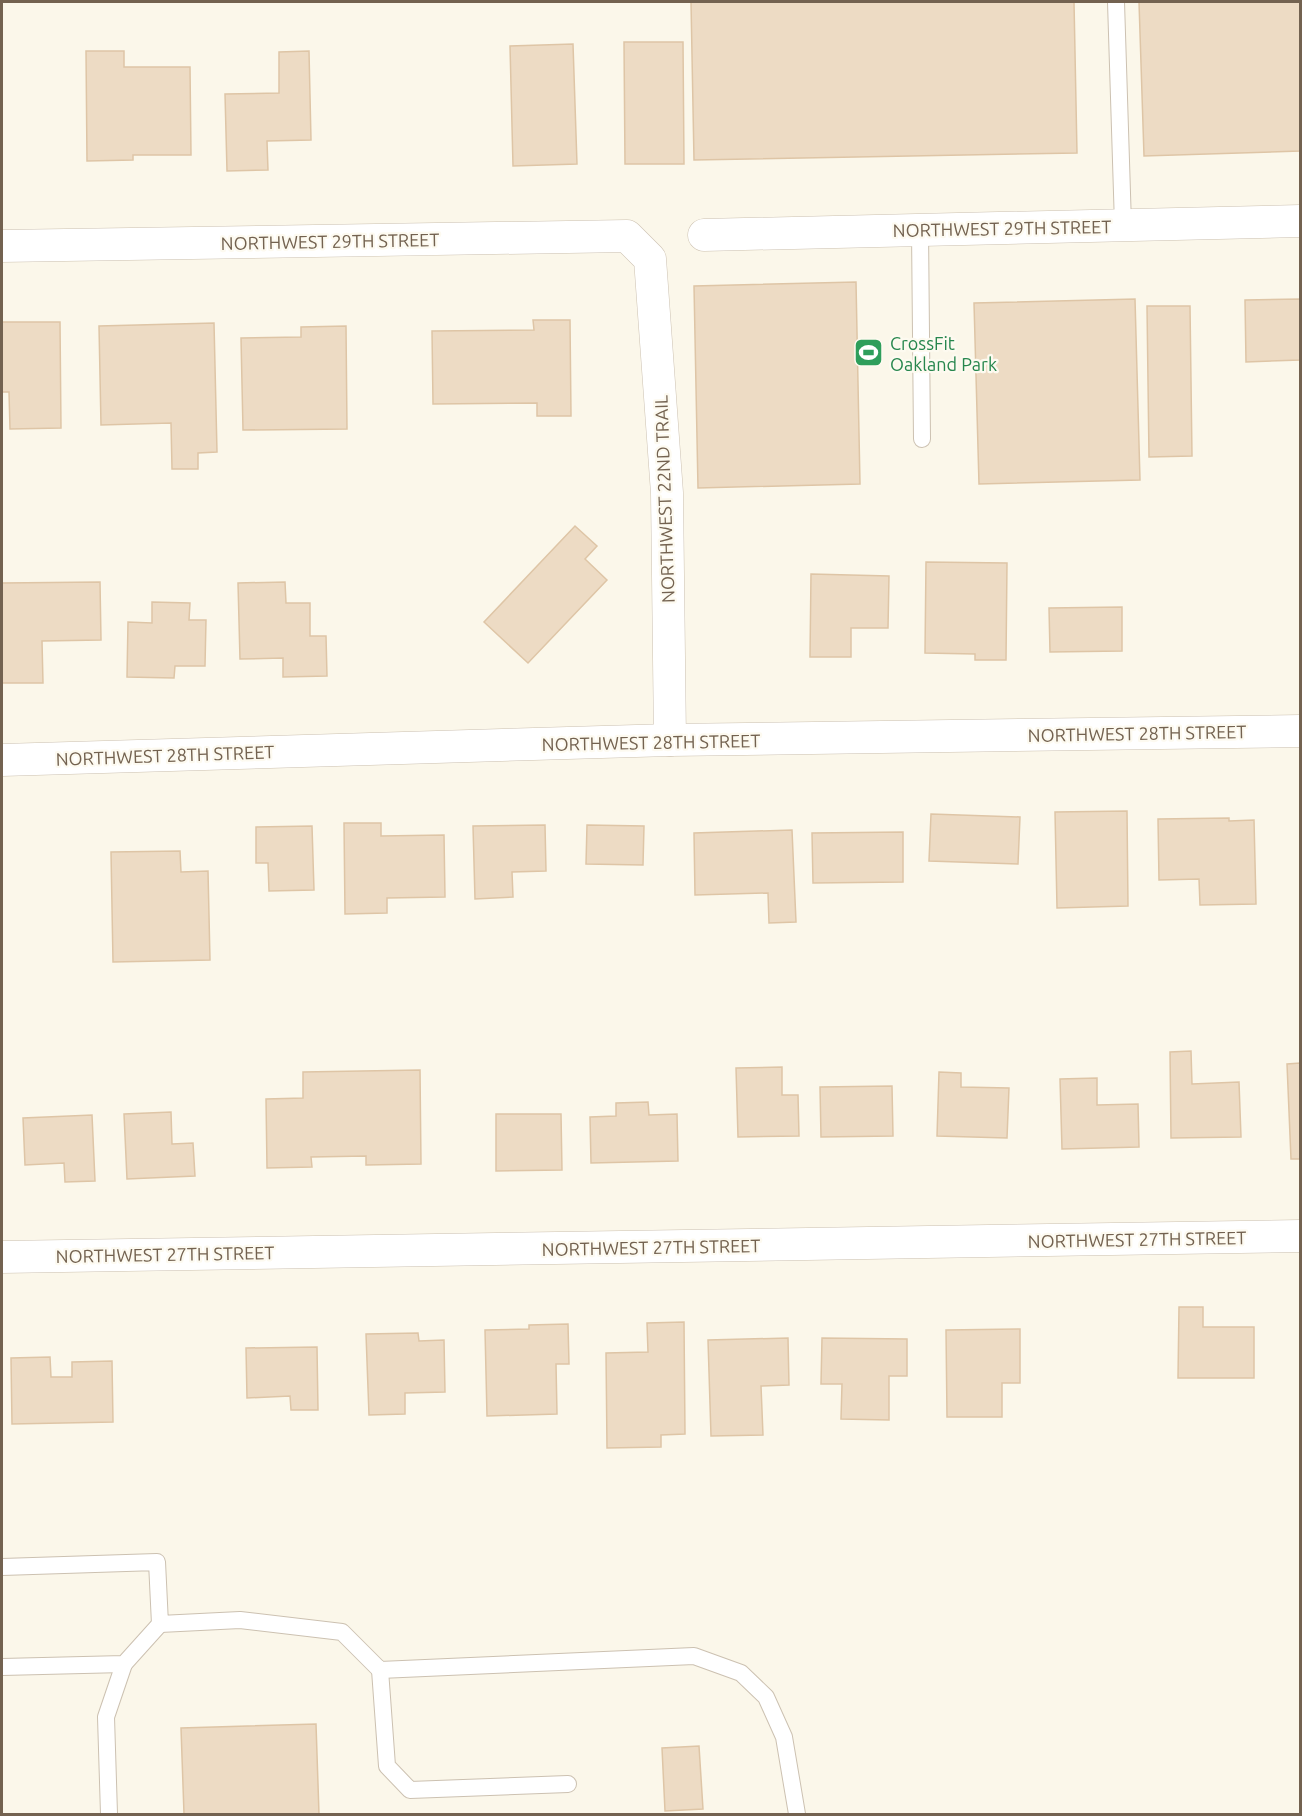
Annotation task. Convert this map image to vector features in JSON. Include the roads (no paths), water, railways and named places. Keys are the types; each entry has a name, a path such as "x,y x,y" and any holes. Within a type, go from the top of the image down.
{"street":[{"name":"NORTHWEST 29TH STREET","path":"704,235 1300,221"},
{"name":"NORTHWEST 29TH STREET","path":"2,246 627,236 650,259"},
{"name":"NORTHWEST 22ND TRAIL","path":"650,259 667,493 670,740"},
{"name":"NORTHWEST 28TH STREET","path":"2,760 670,740 1300,731"},
{"name":"NORTHWEST 27TH STREET","path":"2,1257 1300,1236"}],"lane":[{"path":"1116,2 1123,225"},
{"path":"921,230 922,439"},
{"path":"2,1567 157,1562 160,1623 124,1664 106,1717 109,1815"},
{"path":"160,1623 240,1620 342,1632 380,1670 387,1767 410,1790 568,1784"},
{"path":"380,1670 694,1656 741,1673 766,1697 784,1737 797,1815"},
{"path":"2,1667 124,1664"}],"place":[{"name":"CrossFit Oakland Park","path":"869,353"}]}
